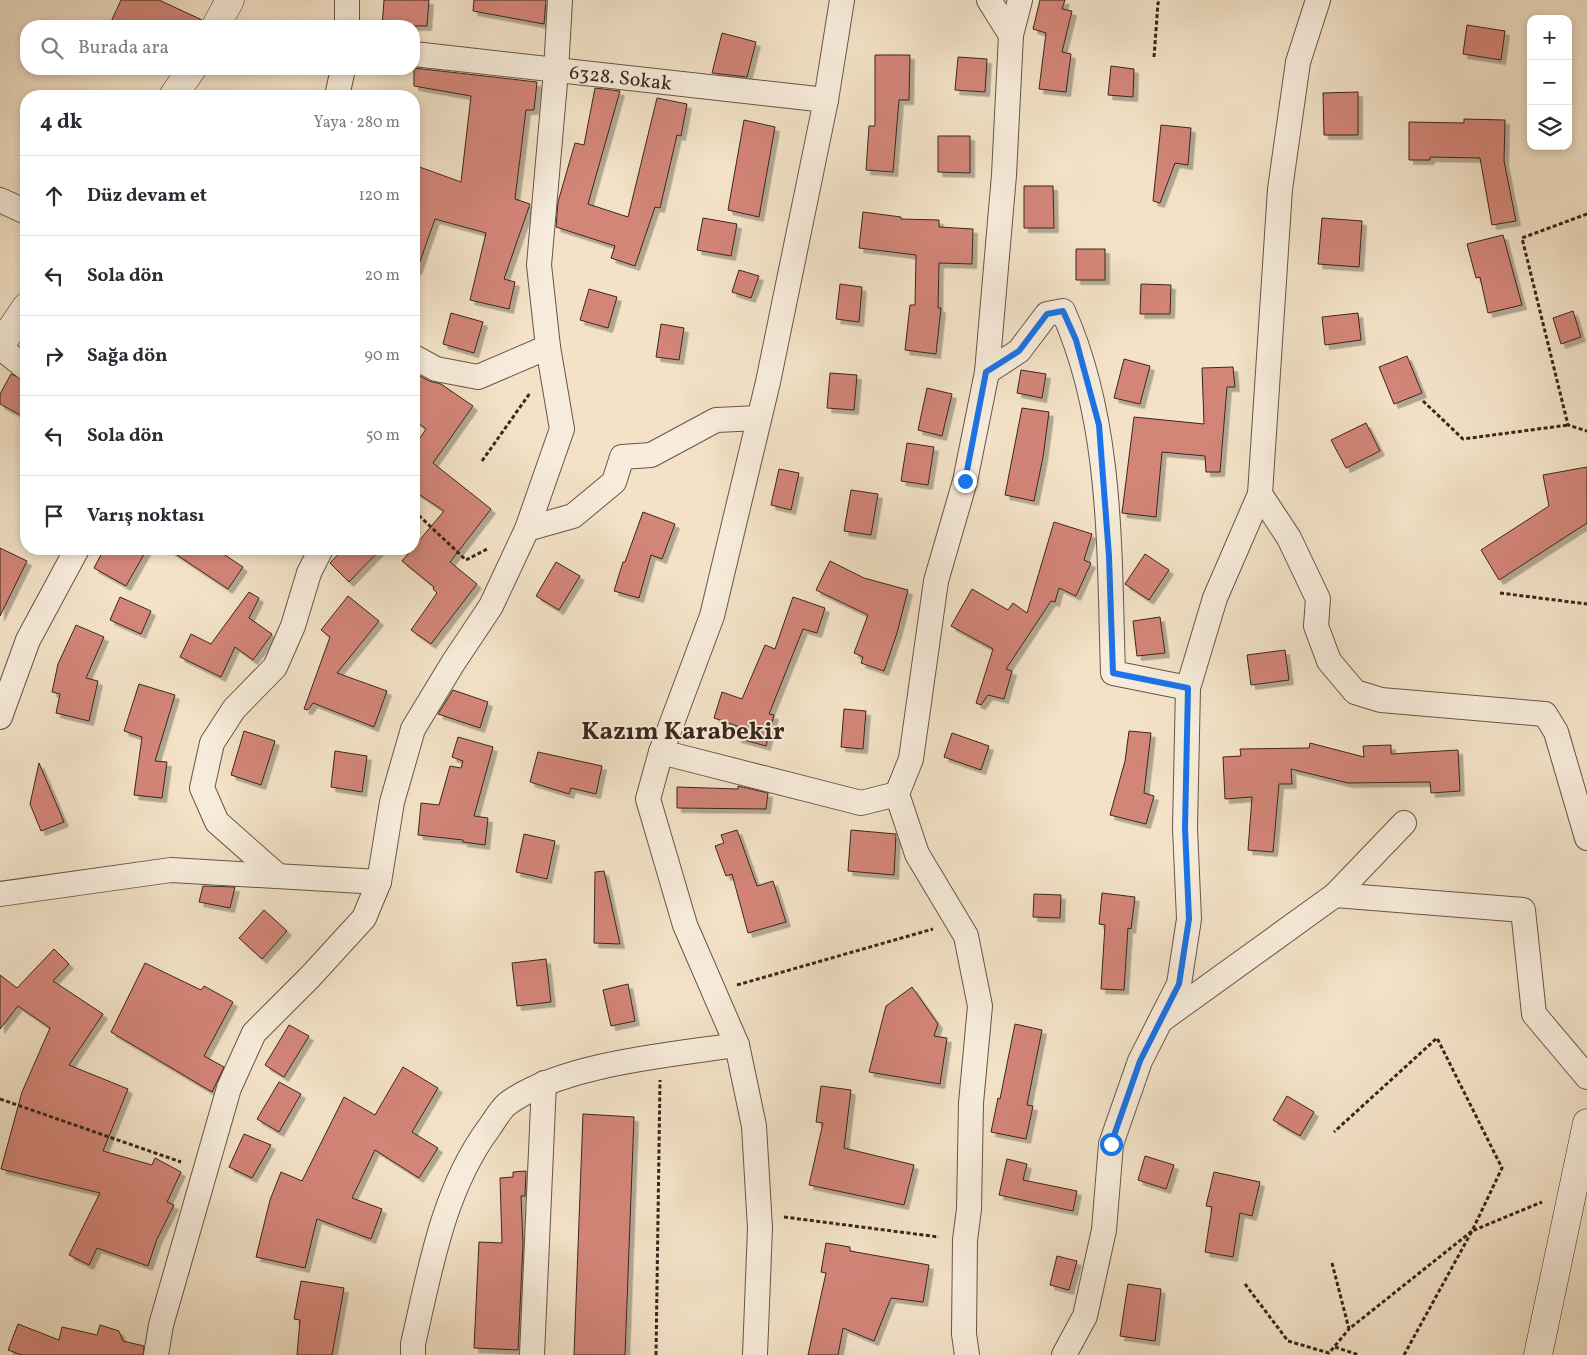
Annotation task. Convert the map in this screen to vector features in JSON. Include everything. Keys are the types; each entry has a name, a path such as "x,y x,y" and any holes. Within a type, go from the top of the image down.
{"street":[{"path":"219,20 230,0"},
{"path":"347,20 348,0"},
{"path":"156,1355 161,1325 229,1088 254,1033 310,977 364,918 379,882 392,802 413,729 452,663 491,606 527,529 562,428 549,356 539,265 556,72 560,0"},
{"path":"755,1355 759,1214 754,1126 737,1045 685,924 648,799 660,752 712,616 759,418 826,100 842,0"},
{"path":"989,0 1011,35"},
{"path":"967,1355 964,1334 965,1240 968,1209 971,1103 980,1006 966,936 916,854 897,794 910,759 936,581 965,481 986,372 1004,174 1011,35 1020,0"},
{"path":"1064,1355 1085,1316 1104,1230 1111,1144 1140,1061 1179,984 1189,919 1185,828 1188,688 1215,598 1260,494 1280,189 1298,62 1318,0"},
{"name":"6328. Sokak","path":"420,55 556,72 826,100"},
{"path":"177,90 188,75"},
{"path":"338,90 342,75"},
{"path":"0,200 20,209"},
{"path":"986,372 1019,351 1047,314 1063,311 1076,340 1099,425 1109,556 1113,673 1188,688"},
{"path":"20,316 0,347 20,363"},
{"path":"420,360 436,368 478,378 549,356"},
{"path":"527,529 574,516 614,482 622,457 651,455 716,420 759,418"},
{"path":"1260,494 1289,538 1318,599 1316,626 1329,661 1355,692 1381,700 1544,714 1556,732 1587,838"},
{"path":"0,717 28,640 74,555"},
{"path":"278,876 218,822 202,788 212,743 234,708 275,666 293,626 309,573 318,555"},
{"path":"660,752 861,803 897,794"},
{"path":"1160,1022 1336,895 1404,823"},
{"path":"0,894 171,870 379,882"},
{"path":"1336,895 1523,910 1534,1014 1587,1077"},
{"path":"413,1355 413,1344 440,1229 472,1150 506,1105 544,1083 625,1062 737,1045"},
{"path":"532,1355 544,1083"},
{"path":"1538,1355 1587,1123"}],"path":[{"path":"1154,57 1158,3 1161,0"},
{"path":"1568,425 1522,238 1587,214"},
{"path":"482,461 549,356"},
{"path":"1423,401 1464,439 1568,425 1587,431"},
{"path":"420,518 466,560 527,529"},
{"path":"1500,593 1587,604"},
{"path":"713,992 957,922"},
{"path":"1334,1132 1437,1038 1502,1168 1472,1231 1404,1355"},
{"path":"656,1355 660,1057"},
{"path":"0,1099 205,1170"},
{"path":"1245,1284 1288,1341 1329,1353 1349,1328 1472,1231 1573,1189"},
{"path":"759,1214 965,1240"},
{"path":"1332,1263 1349,1328"},
{"path":"1334,1347 1359,1355"}],"building":[{"path":"121,0 159,0 202,20 112,20"},
{"path":"384,0 429,0 427,26 420,26 420,20 382,20"},
{"path":"474,0 546,0 544,24 473,11"},
{"path":"1040,0 1065,0 1062,9 1072,11 1062,52 1071,54 1066,92 1039,89 1046,33 1033,29"},
{"path":"1467,25 1505,31 1501,60 1463,54"},
{"path":"722,33 756,42 747,77 712,73"},
{"path":"875,55 910,55 909,100 899,100 893,172 866,170 869,126 875,126"},
{"path":"958,57 987,59 985,92 955,90"},
{"path":"1111,66 1134,69 1133,97 1108,95"},
{"path":"420,69 537,82 534,110 526,110 515,199 530,204 504,279 515,282 509,309 470,300 486,233 435,219 420,262 420,167 461,182 471,96 414,86 414,75 420,75"},
{"path":"595,88 620,91 588,204 628,217 657,98 687,104 681,136 677,135 660,208 655,207 635,266 611,258 615,246 556,227 558,202 575,143 584,145"},
{"path":"1358,92 1358,135 1324,135 1323,93"},
{"path":"1464,119 1505,120 1504,161 1516,221 1492,225 1480,158 1430,157 1430,160 1409,160 1409,122 1464,123"},
{"path":"744,120 775,127 759,217 728,210"},
{"path":"1161,125 1191,128 1188,165 1175,163 1160,203 1153,201"},
{"path":"938,136 970,136 970,173 938,172"},
{"path":"1024,186 1053,186 1054,228 1024,228"},
{"path":"863,212 901,217 901,219 939,220 939,227 973,229 972,264 939,263 938,308 941,308 936,354 905,350 910,305 915,305 916,255 859,248"},
{"path":"703,218 737,224 731,256 697,250"},
{"path":"1322,218 1362,221 1359,267 1318,264"},
{"path":"1503,235 1522,305 1488,313 1480,277 1476,278 1467,244"},
{"path":"1076,249 1105,249 1105,280 1076,280"},
{"path":"739,270 759,276 751,298 732,292"},
{"path":"840,284 862,287 859,322 836,319"},
{"path":"1141,284 1171,285 1170,314 1140,314"},
{"path":"589,289 617,297 608,328 580,320"},
{"path":"1573,311 1581,337 1561,344 1553,318"},
{"path":"451,313 483,322 474,353 443,344"},
{"path":"1358,313 1361,340 1325,345 1322,317"},
{"path":"661,324 684,328 679,360 656,357"},
{"path":"1407,356 1422,393 1394,404 1379,367"},
{"path":"1124,359 1150,366 1140,404 1114,398"},
{"path":"1233,367 1235,387 1227,387 1220,472 1206,472 1205,456 1162,452 1156,517 1122,513 1134,417 1204,424 1202,368"},
{"path":"1021,370 1046,374 1042,398 1017,393"},
{"path":"830,373 857,375 854,410 827,408"},
{"path":"11,374 20,378 20,415 0,404 0,394"},
{"path":"420,376 441,384 473,406 433,463 491,509 450,562 477,584 431,644 411,630 437,593 433,589 434,587 402,561 407,555 420,555 420,540 444,511 420,495 420,438 426,429 420,424"},
{"path":"927,388 952,394 942,436 918,430"},
{"path":"1022,408 1049,412 1043,457 1034,501 1005,495"},
{"path":"1366,423 1380,451 1346,468 1331,440"},
{"path":"907,443 934,447 928,485 901,481"},
{"path":"1587,467 1587,523 1499,580 1481,550 1549,506 1543,475"},
{"path":"779,469 799,473 791,510 771,505"},
{"path":"851,490 878,494 871,535 844,531"},
{"path":"643,512 675,524 662,559 651,555 639,598 614,591 623,562 625,562"},
{"path":"1054,522 1092,534 1084,560 1091,563 1076,596 1059,588 1055,602 1051,601 1006,669 1012,671 1004,699 988,695 981,705 976,703 993,649 951,626 972,589 1008,610 1013,603 1027,613"},
{"path":"0,548 27,561 0,616"},
{"path":"1145,554 1169,570 1149,600 1125,584"},
{"path":"101,555 144,555 126,586 94,568"},
{"path":"177,555 225,555 243,567 228,589"},
{"path":"337,555 375,555 349,582 330,563"},
{"path":"830,561 864,578 908,590 897,633 884,671 861,663 863,657 854,653 868,615 816,590"},
{"path":"556,562 580,576 559,610 536,596"},
{"path":"249,592 259,598 249,618 272,634 253,660 235,647 221,677 180,657 191,634 211,644"},
{"path":"348,596 379,621 337,673 387,691 374,727 313,703 308,710 304,709 330,637 321,630"},
{"path":"120,597 151,611 141,634 110,620"},
{"path":"793,597 825,608 817,633 803,629 769,714 774,715 766,746 737,738 740,727 714,718 722,692 742,699 765,645 775,649"},
{"path":"1160,617 1165,653 1137,656 1133,621"},
{"path":"76,625 104,637 86,678 98,681 89,721 56,713 60,694 52,692 58,664"},
{"path":"1285,650 1289,680 1251,685 1247,655"},
{"path":"139,684 175,695 155,761 167,762 162,798 134,795 142,737 124,731"},
{"path":"453,690 488,702 480,728 438,714"},
{"path":"844,709 866,711 863,749 841,747"},
{"path":"244,731 275,741 261,785 231,775"},
{"path":"1129,731 1151,733 1144,793 1154,796 1146,824 1110,815 1125,761"},
{"path":"952,733 989,746 981,770 944,757"},
{"path":"458,737 493,747 474,816 488,818 485,845 463,842 463,840 418,835 421,803 439,805 450,766 461,768 463,761 452,757"},
{"path":"1310,743 1364,757 1363,746 1391,745 1391,754 1458,750 1460,791 1431,793 1430,782 1348,783 1291,769 1292,784 1279,784 1273,852 1248,850 1252,797 1225,799 1223,757 1241,756 1240,749 1309,748"},
{"path":"335,751 367,756 362,792 331,787"},
{"path":"538,752 602,766 596,794 571,788 569,794 530,782"},
{"path":"39,763 64,822 41,831 30,804"},
{"path":"738,786 768,793 766,809 677,808 677,787 738,789"},
{"path":"737,830 757,886 773,881 786,922 748,933 732,874 726,876 715,846 724,843 721,835"},
{"path":"851,830 896,834 894,875 848,871"},
{"path":"524,834 555,841 547,879 516,872"},
{"path":"604,871 620,944 594,943 595,872"},
{"path":"203,886 235,887 230,908 199,902"},
{"path":"1102,893 1135,897 1131,929 1128,928 1124,990 1101,989 1105,925 1099,924"},
{"path":"1034,894 1061,895 1060,918 1033,917"},
{"path":"264,910 287,931 262,959 239,938"},
{"path":"54,949 69,964 53,981 103,1014 69,1065 128,1089 103,1151 152,1165 155,1158 181,1172 167,1202 174,1205 157,1239 148,1266 97,1248 89,1265 69,1255 100,1193 1,1169 22,1092 50,1028 18,1006 0,1029 0,975 17,988"},
{"path":"546,959 551,1002 517,1006 512,963"},
{"path":"145,963 201,990 204,986 233,1002 204,1056 224,1067 212,1092 111,1032"},
{"path":"628,984 635,1021 611,1026 603,990"},
{"path":"912,987 938,1024 934,1036 947,1038 940,1084 869,1072 886,1006"},
{"path":"1015,1024 1042,1030 1027,1105 1033,1106 1026,1139 991,1132 998,1098 1000,1099"},
{"path":"289,1025 309,1036 284,1077 265,1065"},
{"path":"403,1067 438,1088 412,1132 438,1148 419,1178 375,1150 352,1198 382,1209 371,1239 317,1219 305,1268 256,1257 270,1200 281,1172 302,1181 344,1097 375,1115"},
{"path":"279,1082 301,1094 279,1132 257,1119"},
{"path":"821,1086 851,1090 844,1148 914,1165 904,1205 809,1185 823,1123 816,1122"},
{"path":"1287,1096 1314,1112 1300,1136 1273,1120"},
{"path":"583,1114 634,1117 625,1355 574,1355"},
{"path":"244,1134 271,1145 252,1178 229,1167"},
{"path":"1145,1156 1174,1165 1166,1189 1138,1180"},
{"path":"1007,1159 1027,1164 1023,1180 1077,1191 1073,1211 999,1195"},
{"path":"526,1171 525,1196 521,1196 523,1244 518,1350 474,1348 479,1242 502,1243 500,1178 513,1177 513,1172"},
{"path":"1214,1172 1260,1182 1252,1216 1240,1213 1233,1257 1205,1252 1212,1207 1206,1206"},
{"path":"826,1243 850,1247 850,1251 929,1265 923,1302 891,1298 874,1341 843,1328 838,1355 808,1355 826,1273 821,1272"},
{"path":"1057,1256 1077,1261 1069,1290 1050,1285"},
{"path":"301,1281 344,1288 332,1355 297,1355 300,1320 294,1319"},
{"path":"1128,1284 1161,1289 1155,1341 1120,1336"},
{"path":"18,1324 59,1340 62,1327 97,1335 100,1325 119,1331 123,1341 144,1346 143,1355 22,1355 8,1350"}],"district":[{"name":"Kazım Karabekir","path":"683,730"}],"route":[{"path":"965,481 986,372 1019,351 1047,314 1063,311 1076,340 1099,425 1109,556 1113,673 1188,688 1185,828 1189,919 1179,984 1140,1061 1111,1144"}]}
